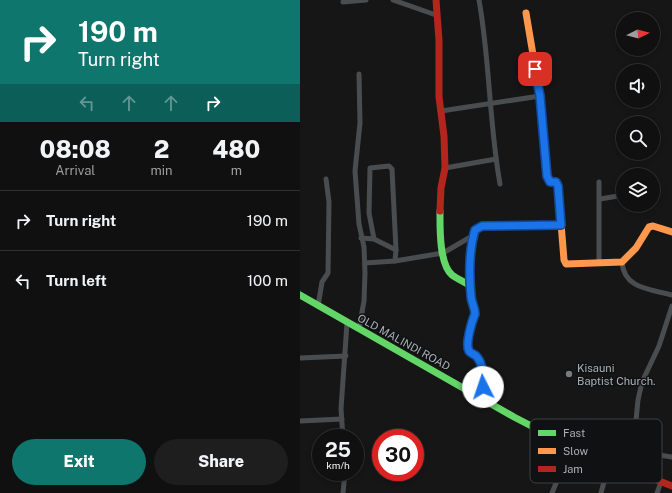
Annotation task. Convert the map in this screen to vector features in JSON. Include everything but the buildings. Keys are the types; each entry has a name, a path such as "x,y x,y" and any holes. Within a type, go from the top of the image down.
{"street":[{"path":"343,2 366,0"},
{"path":"393,0 436,15"},
{"path":"436,0 439,40 438,72 444,136 445,168 441,188 440,220 443,253 445,262 451,274 471,286"},
{"path":"479,0 489,69 496,159 500,184"},
{"path":"526,13 540,96 547,176 550,182 556,182 558,186 563,256 566,264 622,262 636,248 649,227 653,226 672,232"},
{"path":"359,74 360,123 355,171 361,238 364,247 365,263 364,301 359,328"},
{"path":"441,111 492,105 540,96"},
{"path":"445,168 496,159"},
{"path":"374,239 369,213 370,168 389,166 392,169 393,182 396,250 395,261"},
{"path":"318,306 322,282 328,273 329,202 326,179"},
{"path":"599,182 599,262"},
{"path":"600,199 616,196"},
{"path":"479,396 484,380 483,373 476,356 470,352 468,348 471,322 475,314 471,301 474,235 478,227 482,226 561,225"},
{"path":"365,263 395,261 443,253 474,235"},
{"path":"361,238 374,239 396,250"},
{"path":"622,262 625,277 631,283 672,295"},
{"name":"OLD MALINDI ROAD","path":"300,295 347,323 359,328 530,424"},
{"path":"635,419 642,382 659,346 672,306"},
{"path":"343,429 342,397 346,356 347,323"},
{"path":"300,358 346,356"},
{"path":"300,421 342,419"},
{"path":"662,455 672,457"},
{"path":"343,493 344,481"},
{"name":"OLD MALINDI ROAD","path":"662,482 672,486"},
{"path":"552,493 556,483"},
{"path":"602,493 604,483"},
{"path":"657,493 661,483"}],"traffic: fast":[{"path":"440,211 441,245 445,263 452,275 471,286"},
{"path":"300,295 530,425"}],"traffic: slow":[{"path":"526,13 540,96 547,176 550,182 556,182 558,186 564,260 566,264 622,262 636,248 649,227 653,226 672,232"}],"traffic: jam":[{"path":"436,0 439,40 439,97 444,136 445,168 441,188 440,211"},
{"path":"662,482 672,486"}],"place":[{"name":"Kisauni Baptist Church.","path":"569,374"}],"route":[{"path":"483,387 483,373 479,361 468,348 471,322 475,314 471,301 470,280 475,230 482,226 561,225 558,186 556,182 550,182 547,176 540,96 535,69"}]}
